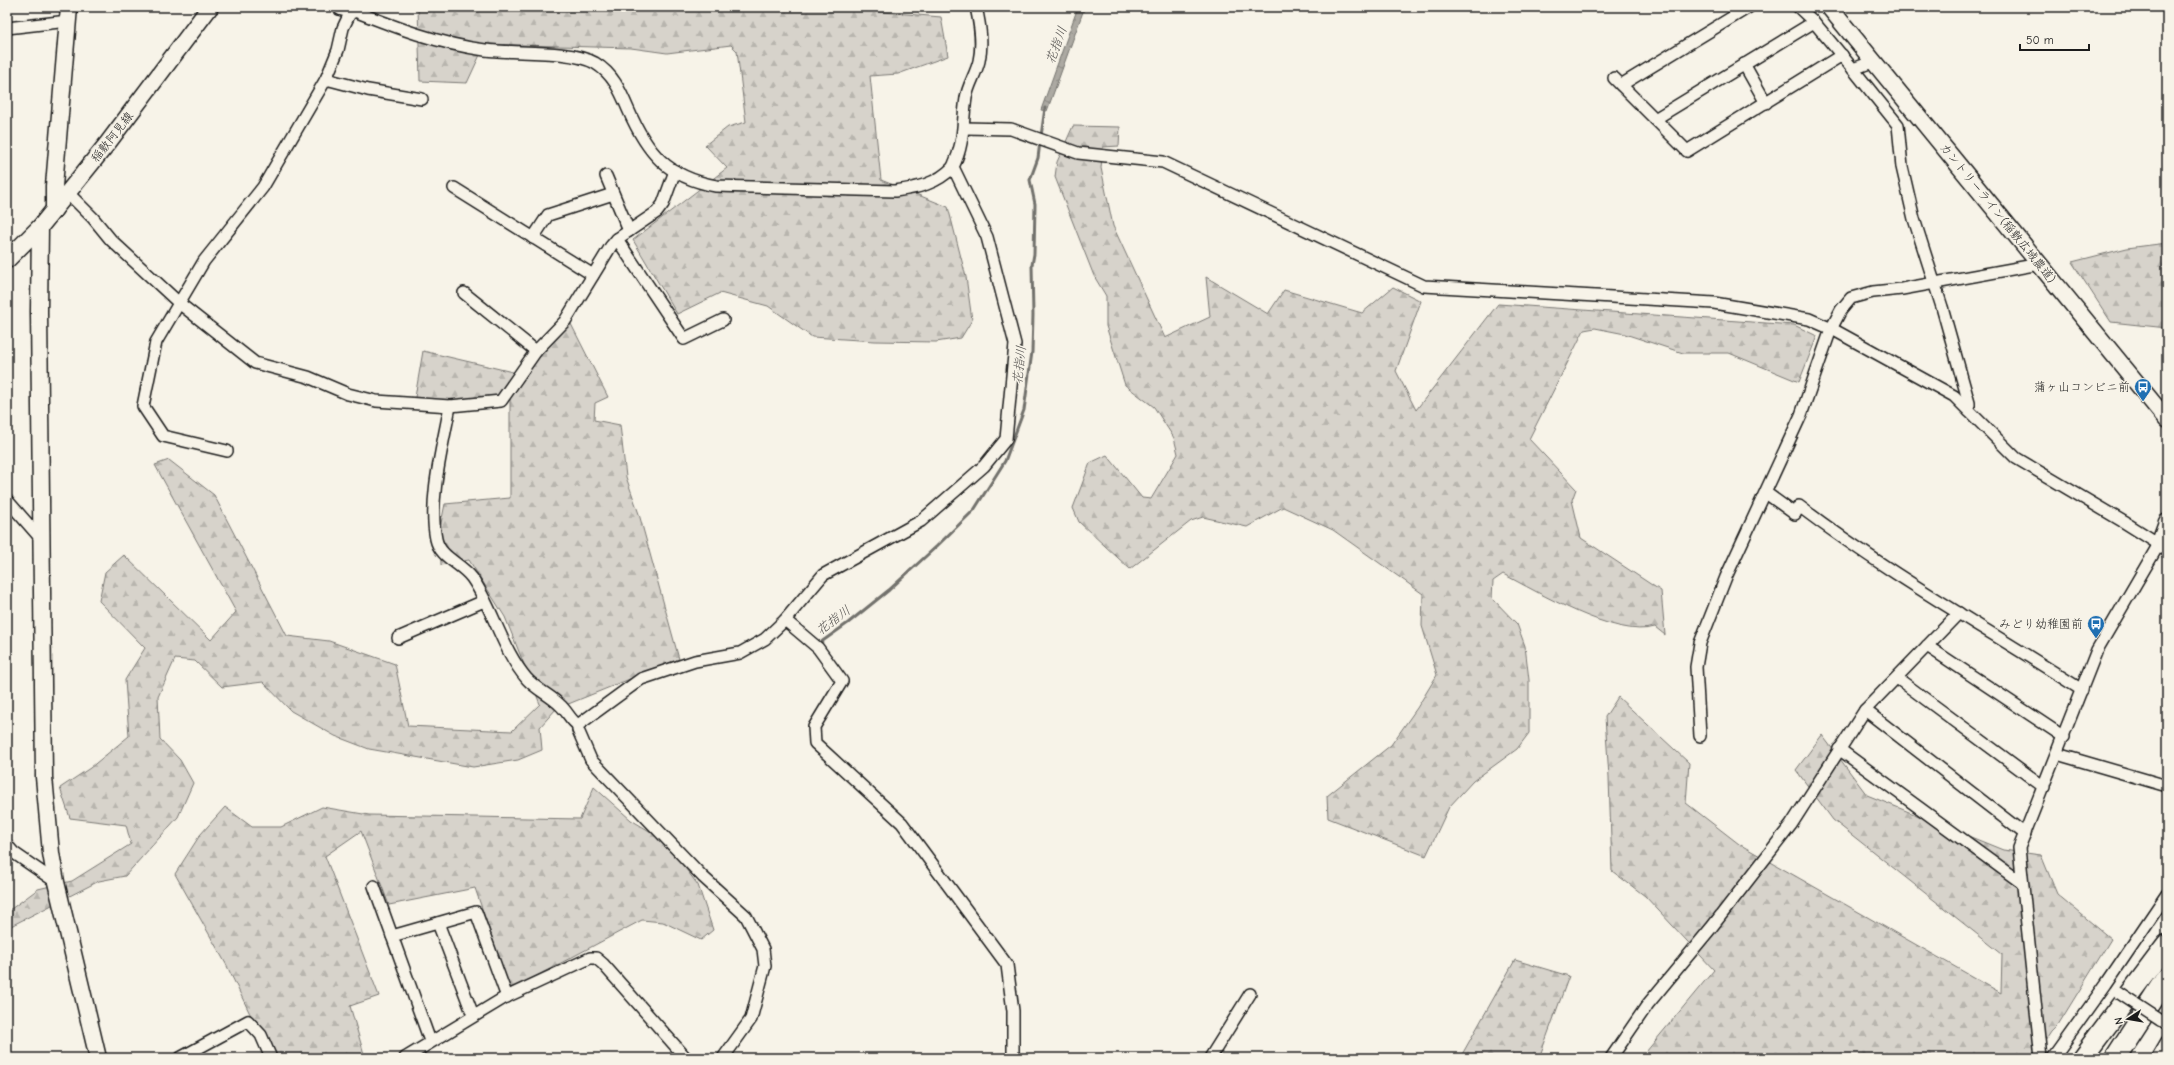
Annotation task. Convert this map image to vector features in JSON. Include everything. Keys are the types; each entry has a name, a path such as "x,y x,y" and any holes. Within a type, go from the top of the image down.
{"highway":[{"path":"2082,1058 2167,945"},
{"path":"2097,1058 2167,950"},
{"path":"2115,1058 2167,978"},
{"path":"2129,1058 2167,991"}],"street":[{"name":"稲敷阿見線","path":"7,260 40,227 68,193 107,144 210,7"},
{"path":"227,451 163,436 143,406 156,342 204,261 263,187 326,79 338,50 348,8 415,33 458,45 512,53 580,56 593,62 603,68 613,79 640,136 653,154 675,171 701,183 716,186 895,191 915,189 940,179 953,167 959,154 964,128 966,98 970,81 979,62 982,30 976,7"},
{"path":"1749,7 1618,81 1687,151 1842,55"},
{"path":"1798,7 1814,22 1842,55 1898,125 1902,167 1914,219 1967,396 1969,411"},
{"name":"カントリーライン(稲敷広域農道)","path":"1829,7 1872,62 2167,420"},
{"path":"7,28 68,14 54,186 54,210"},
{"path":"1655,118 1814,22"},
{"path":"1853,69 1872,62"},
{"path":"1744,64 1766,103"},
{"path":"326,79 368,90 422,99"},
{"path":"964,128 1011,129 1078,153 1164,162 1424,286 1714,303 1809,319 1831,329 1954,396 1994,438 2016,458 2163,548"},
{"path":"578,725 641,679 695,662 740,653 765,639 786,620 823,575 921,521 984,466 1006,439 1015,344 987,237 953,167"},
{"path":"68,193 94,218 111,240 179,303 255,363 308,377 348,394 376,401 450,406 501,401 536,351 565,321 617,239 656,212 663,204 675,171"},
{"path":"606,176 628,231"},
{"path":"454,188 593,275"},
{"path":"534,238 548,215 613,194"},
{"path":"40,227 39,312 43,540 44,777 50,853 98,1058"},
{"path":"617,239 684,339 723,320"},
{"path":"1700,736 1696,667 1700,644 1726,576 1766,493 1801,415 1831,329 1842,310 1851,298 1873,292 1934,283 2040,264"},
{"path":"464,293 536,351"},
{"path":"450,406 441,454 433,517 435,537 438,547 444,555 467,571 526,678 537,689 560,704 578,725 578,730 591,760 697,871 746,916 763,949 765,966 751,1019 723,1058"},
{"path":"1766,493 1795,514 1799,506 1834,532 2082,690"},
{"path":"7,500 43,540"},
{"path":"2041,1058 2019,848 2097,650 2163,548 2167,522"},
{"path":"398,638 484,601"},
{"path":"1611,1058 1648,1004 1711,928 1791,825 1865,710 1959,613"},
{"path":"786,620 818,648 842,681 814,728 815,743 902,823 1007,965 1013,1011 1013,1058"},
{"path":"1927,646 2064,737"},
{"path":"1897,678 2044,787"},
{"path":"1865,710 2025,834"},
{"path":"1839,749 2022,883"},
{"path":"2057,754 2167,786"},
{"path":"7,845 14,853 56,882"},
{"path":"374,886 430,1041"},
{"path":"2053,1058 2106,984 2167,894"},
{"path":"392,936 476,912 507,997"},
{"path":"438,923 473,1015"},
{"path":"404,1058 473,1015 507,997 590,958 596,958 686,1058"},
{"path":"2106,984 2164,1022"},
{"path":"1210,1058 1250,994"},
{"path":"180,1058 248,1021 260,1035 271,1058"},
{"path":"2157,1058 2167,1041"}],"green space":[{"path":"418,7 858,7 860,10 941,17 948,56 898,74 870,76 881,180 948,207 966,277 972,320 961,338 936,342 875,341 812,337 768,306 720,293 677,314 633,240 727,168 705,145 728,127 746,122 737,51 731,45 667,53 631,48 485,44 467,83 420,81"},
{"path":"1073,126 1120,127 1119,146 1103,147 1101,168 1113,226 1165,338 1210,317 1206,277 1268,314 1284,290 1362,313 1393,287 1421,301 1396,371 1416,410 1498,304 1794,325 1817,336 1799,382 1729,353 1683,353 1625,334 1595,328 1584,330 1529,439 1576,489 1572,500 1581,538 1661,591 1665,635 1655,627 1639,629 1620,626 1599,620 1556,602 1503,574 1493,581 1492,598 1517,624 1525,646 1529,680 1529,733 1517,749 1473,781 1449,807 1426,856 1328,818 1327,796 1391,745 1417,708 1437,675 1422,626 1423,594 1333,530 1283,507 1247,527 1203,517 1191,521 1130,569 1079,522 1073,508 1090,463 1107,455 1142,498 1151,499 1178,454 1174,438 1154,407 1125,385 1106,326 1106,296 1094,276 1055,177 1057,162"},
{"path":"2167,243 2167,328 2111,322 2072,262 2127,248"},
{"path":"571,324 608,397 595,403 594,420 620,425 626,477 639,514 679,659 556,709 540,727 542,750 518,760 473,767 369,749 335,736 291,711 263,682 222,687 195,661 175,659 158,697 160,739 180,760 193,783 178,817 125,876 99,881 7,928 7,909 11,909 38,889 72,881 131,844 126,825 70,818 60,788 90,768 129,736 125,680 145,648 99,601 105,572 124,555 211,640 236,612 155,465 169,460 214,495 287,636 329,641 395,664 408,726 512,731 540,704 505,617 469,560 441,565 440,528 445,504 510,498 510,399 414,403 423,351 521,374"},
{"path":"1618,697 1689,763 1686,803 1739,844 2001,993 2002,954 1833,820 1796,770 1822,735 1867,795 2003,850 2041,855 2057,894 2111,939 2058,1025 2051,1032 2034,1058 1641,1058 1714,970 1645,896 1612,871 1609,777 1605,717"},
{"path":"594,787 631,820 663,839 698,885 713,930 701,940 663,922 642,920 510,990 475,888 389,905 361,831 325,856 379,996 350,1006 364,1054 358,1058 278,1058 251,1016 226,964 175,874 200,835 225,807 252,827 281,827 322,807 369,815 580,819"},
{"path":"1515,960 1569,976 1539,1058 1460,1058"}],"water":[{"name":"花指川","path":"1078,7 1084,7 1084,9 1047,111 1041,110"}],"waterway":[{"name":"花指川","path":"1041,136 1045,108"},
{"name":"花指川","path":"817,645 848,623 889,590 974,510 1005,461 1024,410 1032,352 1032,265 1034,254 1035,204 1030,180 1038,158 1040,142"}],"place":[{"name":"蒲ヶ山コンビニ前","path":"2143,402"},
{"name":"みどり幼稚園前","path":"2096,639"}]}
